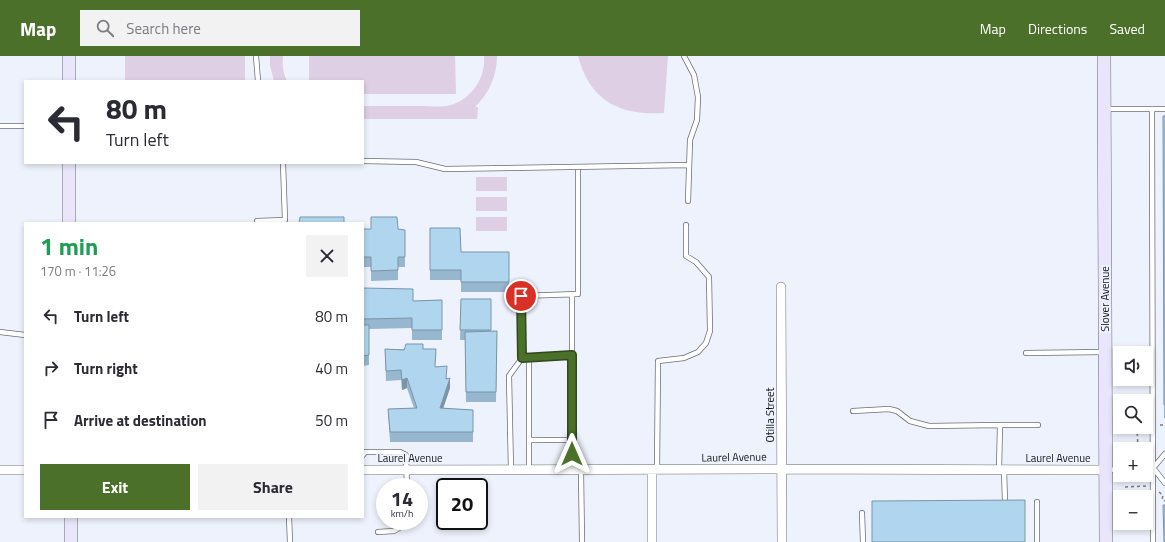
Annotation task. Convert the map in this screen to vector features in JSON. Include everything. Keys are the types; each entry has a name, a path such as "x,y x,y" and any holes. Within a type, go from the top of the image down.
{"main road":[{"path":"69,56 69,80"},
{"name":"Slover Avenue","path":"1104,56 1106,542"},
{"path":"69,164 69,222"},
{"path":"71,518 71,542"}],"street":[{"name":"Otilla Street","path":"782,287 782,542"},
{"name":"Laurel Avenue","path":"364,470 654,470 782,468 1106,470"},
{"path":"0,470 24,470"},
{"path":"652,542 654,470"}],"lane":[{"path":"256,56 258,80"},
{"path":"684,56 694,75 698,97 697,120 690,140 688,201"},
{"path":"1104,109 1165,109"},
{"path":"1152,109 1153,442"},
{"path":"0,126 24,126"},
{"path":"364,161 416,162 445,169 689,165"},
{"path":"257,222 285,220 283,164"},
{"path":"511,470 509,376 522,358 521,296 578,294 578,167"},
{"path":"654,470 658,361 684,358 698,352 706,343 710,331 709,277 696,262 686,256 686,225"},
{"path":"572,294 572,440 577,470 582,542"},
{"path":"0,332 24,335"},
{"path":"1026,353 1105,352"},
{"path":"522,358 572,355"},
{"path":"529,357 529,470"},
{"path":"852,411 889,409 897,411 910,421 929,426 1038,425"},
{"path":"1000,425 1005,502"},
{"path":"529,440 572,440"},
{"path":"364,454 365,452 400,452 406,455 407,478"},
{"path":"1165,454 1153,468 1165,483"},
{"path":"1106,470 1113,470"},
{"path":"1153,482 1153,542"},
{"path":"1037,502 1037,542"},
{"path":"862,512 862,542"},
{"path":"289,518 290,542"},
{"path":"378,532 396,530"}],"shaded area":[{"path":"125,56 245,56 245,80 125,80"},
{"path":"270,56 283,56 283,69 287,80 274,80 270,65"},
{"path":"309,56 455,56 456,94 364,94 364,80 309,80"},
{"path":"484,56 497,56 496,70 491,84 480,102 475,107 478,107 477,119 364,119 364,106 447,106 455,103 463,99 475,88 484,65"},
{"path":"578,56 668,56 664,113 634,112 609,102 599,95 590,84 583,71"},
{"path":"476,177 507,177 507,191 476,191"},
{"path":"476,197 507,197 507,211 476,211"},
{"path":"476,217 507,217 507,231 476,231"}],"building":[{"path":"1163,116 1165,116 1165,405 1164,405"},
{"path":"300,217 344,217 344,222 299,222"},
{"path":"371,217 397,217 398,229 405,230 405,257 398,257 398,270 371,271 371,257 364,257 364,229 371,229"},
{"path":"430,228 460,228 461,252 509,252 509,282 461,282 461,270 430,270"},
{"path":"364,288 413,289 413,301 442,300 442,330 412,330 412,318 364,319"},
{"path":"461,299 491,299 491,330 460,330"},
{"path":"364,325 369,325 369,355 364,356"},
{"path":"497,331 496,392 466,392 465,332"},
{"path":"406,344 423,344 423,349 436,349 435,367 447,366 446,379 450,378 440,408 473,410 473,432 390,432 388,409 417,408 407,378 402,380 401,370 386,371 385,349 404,350"},
{"path":"1025,500 1025,542 872,542 872,501"},
{"path":"1163,505 1165,505 1165,542 1164,542"}],"route":[{"path":"521,296 522,358 572,355 572,454"}]}
